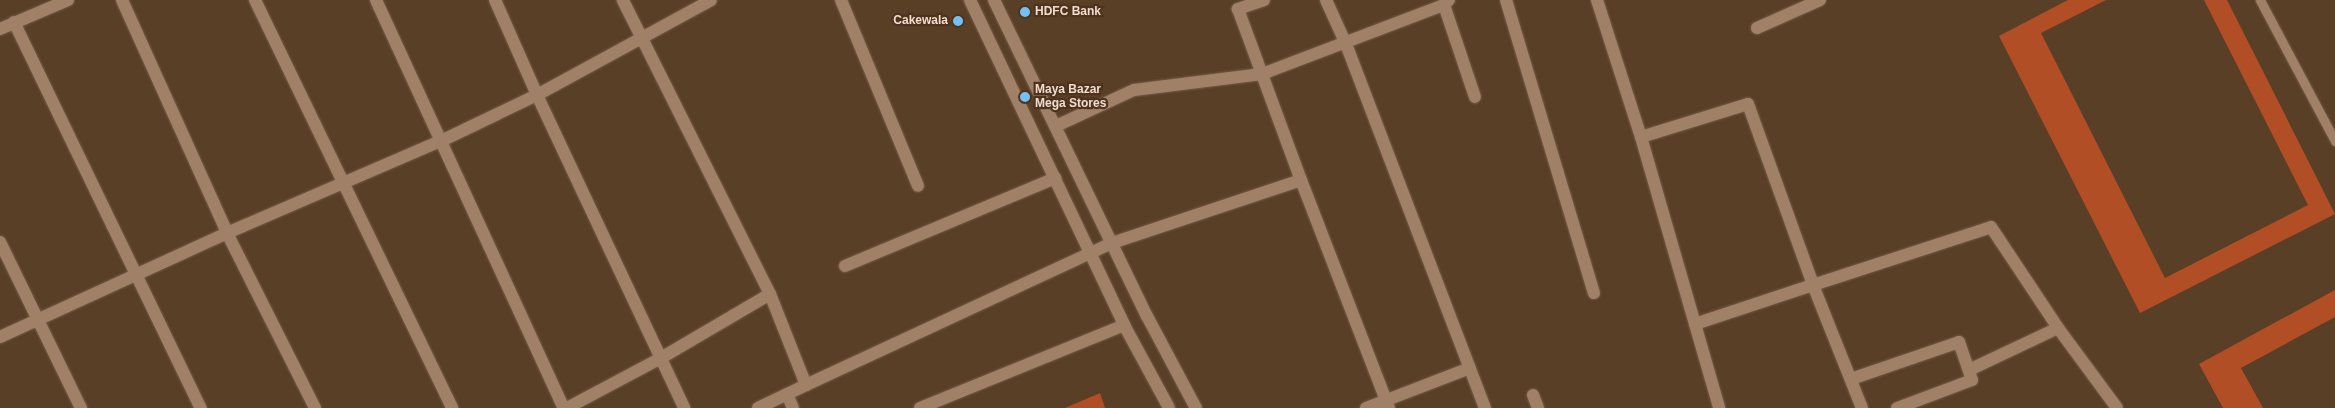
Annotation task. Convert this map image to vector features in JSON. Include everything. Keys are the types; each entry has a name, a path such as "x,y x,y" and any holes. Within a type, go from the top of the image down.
{"street":[{"path":"0,29 68,0"},
{"path":"122,0 227,233 315,408"},
{"path":"255,0 452,408"},
{"path":"376,0 566,408 662,358 770,294"},
{"path":"495,0 537,95 684,408"},
{"path":"623,0 770,294 806,385"},
{"path":"0,337 343,181 441,141 537,95 710,0"},
{"path":"841,0 918,186"},
{"path":"970,0 1124,325 1169,408"},
{"path":"994,0 1147,316 1196,408"},
{"path":"1264,0 1238,9 1301,180 1388,404"},
{"path":"1326,0 1346,44 1485,408"},
{"path":"1506,0 1594,293"},
{"path":"1597,0 1641,138 1719,408"},
{"path":"1758,28 1820,0"},
{"path":"1056,126 1134,90 1262,74 1346,44 1446,2 1475,97"},
{"path":"14,22 201,408"},
{"path":"1641,138 1748,104 1813,285 1862,408"},
{"path":"845,266 1055,178"},
{"path":"758,408 1112,243 1301,180"},
{"path":"1695,324 1991,228 2058,328 2117,408"},
{"path":"0,242 81,408"},
{"path":"920,408 1124,325"},
{"path":"1968,370 2058,328"},
{"path":"1851,379 1959,342 1972,380 1897,408"},
{"path":"1366,408 1388,404 1470,368"},
{"path":"788,394 793,408"},
{"path":"1533,395 1538,408"}],"lane":[{"path":"2260,0 2335,141"}],"building":[{"path":"2068,0 2106,0 2041,33 2165,278 2308,205 2204,0 2227,0 2335,214 2140,313 1999,36"},
{"path":"2335,290 2335,317 2241,368 2263,408 2223,408 2199,364"},
{"path":"1100,393 1105,408 1065,408"}],"place":[{"name":"HDFC Bank","path":"1025,12"},
{"name":"Cakewala","path":"958,21"},
{"name":"Maya Bazar Mega Stores","path":"1025,97"}]}
